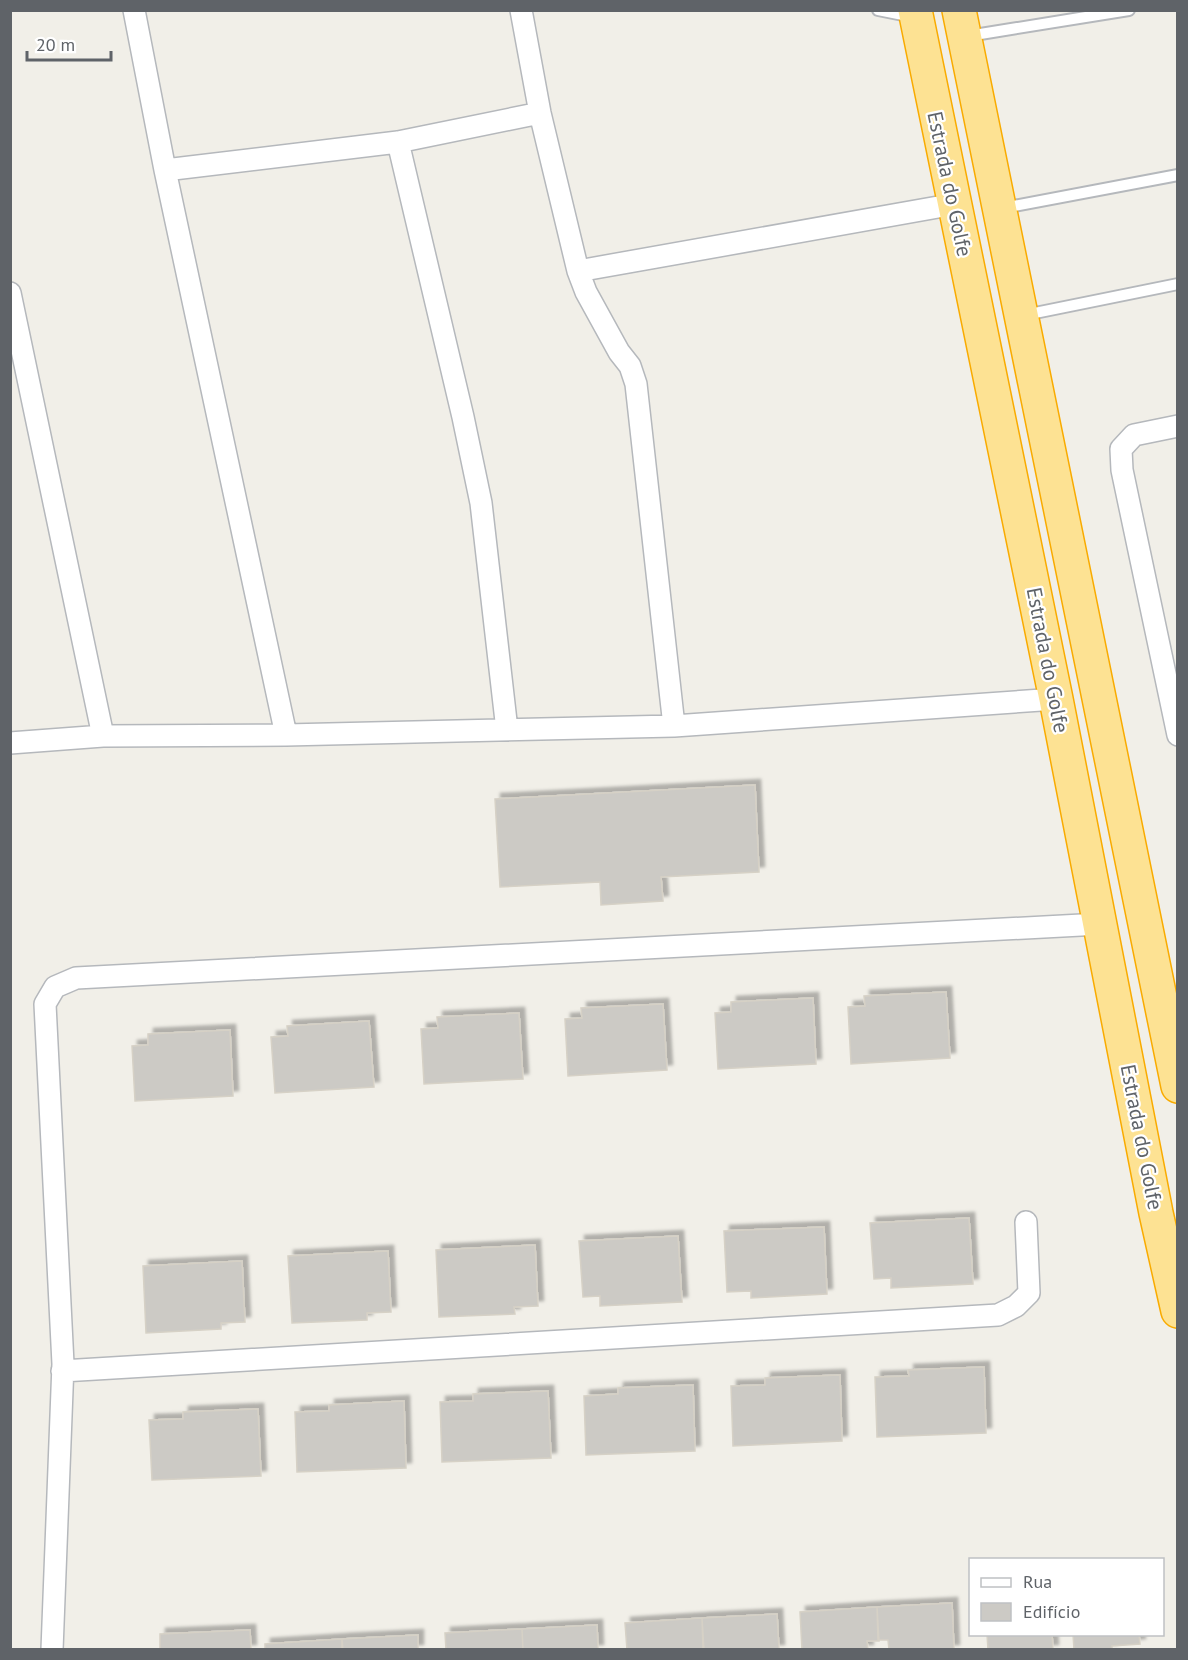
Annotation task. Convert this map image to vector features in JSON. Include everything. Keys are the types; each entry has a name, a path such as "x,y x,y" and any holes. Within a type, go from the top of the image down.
{"highway":[{"name":"Estrada do Golfe","path":"915,14 1056,699 1156,1213 1178,1311"},
{"name":"Estrada do Golfe","path":"962,24 1178,1086"}],"street":[{"path":"134,10 165,170 286,735"},
{"path":"521,10 540,113 578,271 586,292 619,352 630,366 636,384 674,726"},
{"path":"165,170 398,142 540,113"},
{"path":"398,142 481,503 507,730"},
{"path":"578,271 955,204"},
{"path":"10,293 103,736"},
{"path":"1178,426 1134,435 1121,449 1122,470 1178,735"},
{"path":"10,742 103,736 286,735 674,726 1056,699"},
{"path":"52,1650 62,1371 45,1004 55,987 76,978 1100,924"},
{"path":"62,1371 998,1315 1016,1306 1029,1293 1026,1222"}],"lane":[{"path":"878,10 915,14"},
{"path":"962,24 1129,10"},
{"path":"1000,209 1178,175"},
{"path":"1022,316 1178,284"}],"building":[{"path":"755,785 759,872 661,877 663,901 601,905 600,882 500,887 495,799"},
{"path":"946,992 950,1058 851,1064 848,1007 865,1006 864,996"},
{"path":"813,998 816,1064 718,1069 715,1013 731,1012 731,1002"},
{"path":"663,1004 667,1070 568,1076 565,1019 582,1018 581,1008"},
{"path":"519,1013 523,1079 424,1084 421,1029 438,1028 437,1017"},
{"path":"369,1021 374,1087 275,1093 271,1037 288,1036 287,1026"},
{"path":"230,1030 233,1096 135,1101 132,1046 148,1045 148,1034"},
{"path":"969,1218 973,1284 891,1288 891,1278 874,1279 870,1223"},
{"path":"824,1227 827,1294 751,1298 751,1291 727,1292 724,1231"},
{"path":"678,1236 682,1302 600,1306 600,1296 583,1297 579,1241"},
{"path":"535,1245 538,1306 514,1307 515,1314 439,1317 436,1250"},
{"path":"388,1251 391,1312 367,1313 367,1320 292,1323 288,1256"},
{"path":"242,1261 245,1322 221,1323 221,1329 146,1333 143,1266"},
{"path":"984,1367 986,1433 877,1437 875,1377 909,1376 908,1370"},
{"path":"840,1375 842,1441 733,1446 731,1386 765,1385 765,1378"},
{"path":"693,1385 695,1451 586,1455 584,1396 618,1394 618,1388"},
{"path":"548,1391 551,1458 442,1462 440,1402 473,1401 473,1394"},
{"path":"404,1401 406,1468 297,1472 295,1412 329,1411 329,1405"},
{"path":"258,1409 261,1476 152,1480 149,1420 183,1419 183,1412"},
{"path":"952,1603 954,1650 889,1650 888,1640 878,1640 877,1607"},
{"path":"877,1607 879,1641 867,1641 868,1650 802,1650 800,1612"},
{"path":"777,1614 779,1650 703,1650 702,1618"},
{"path":"702,1618 704,1650 627,1650 625,1623"},
{"path":"597,1625 598,1650 523,1650 522,1629"},
{"path":"522,1629 523,1650 446,1650 445,1633"},
{"path":"250,1630 251,1650 160,1650 160,1634"},
{"path":"418,1635 418,1650 342,1650 342,1639"},
{"path":"987,1636 1052,1636 1053,1650 988,1650"},
{"path":"1073,1636 1139,1636 1140,1644 1112,1646 1112,1650 1074,1650"},
{"path":"342,1639 343,1650 265,1650 265,1644"}]}
